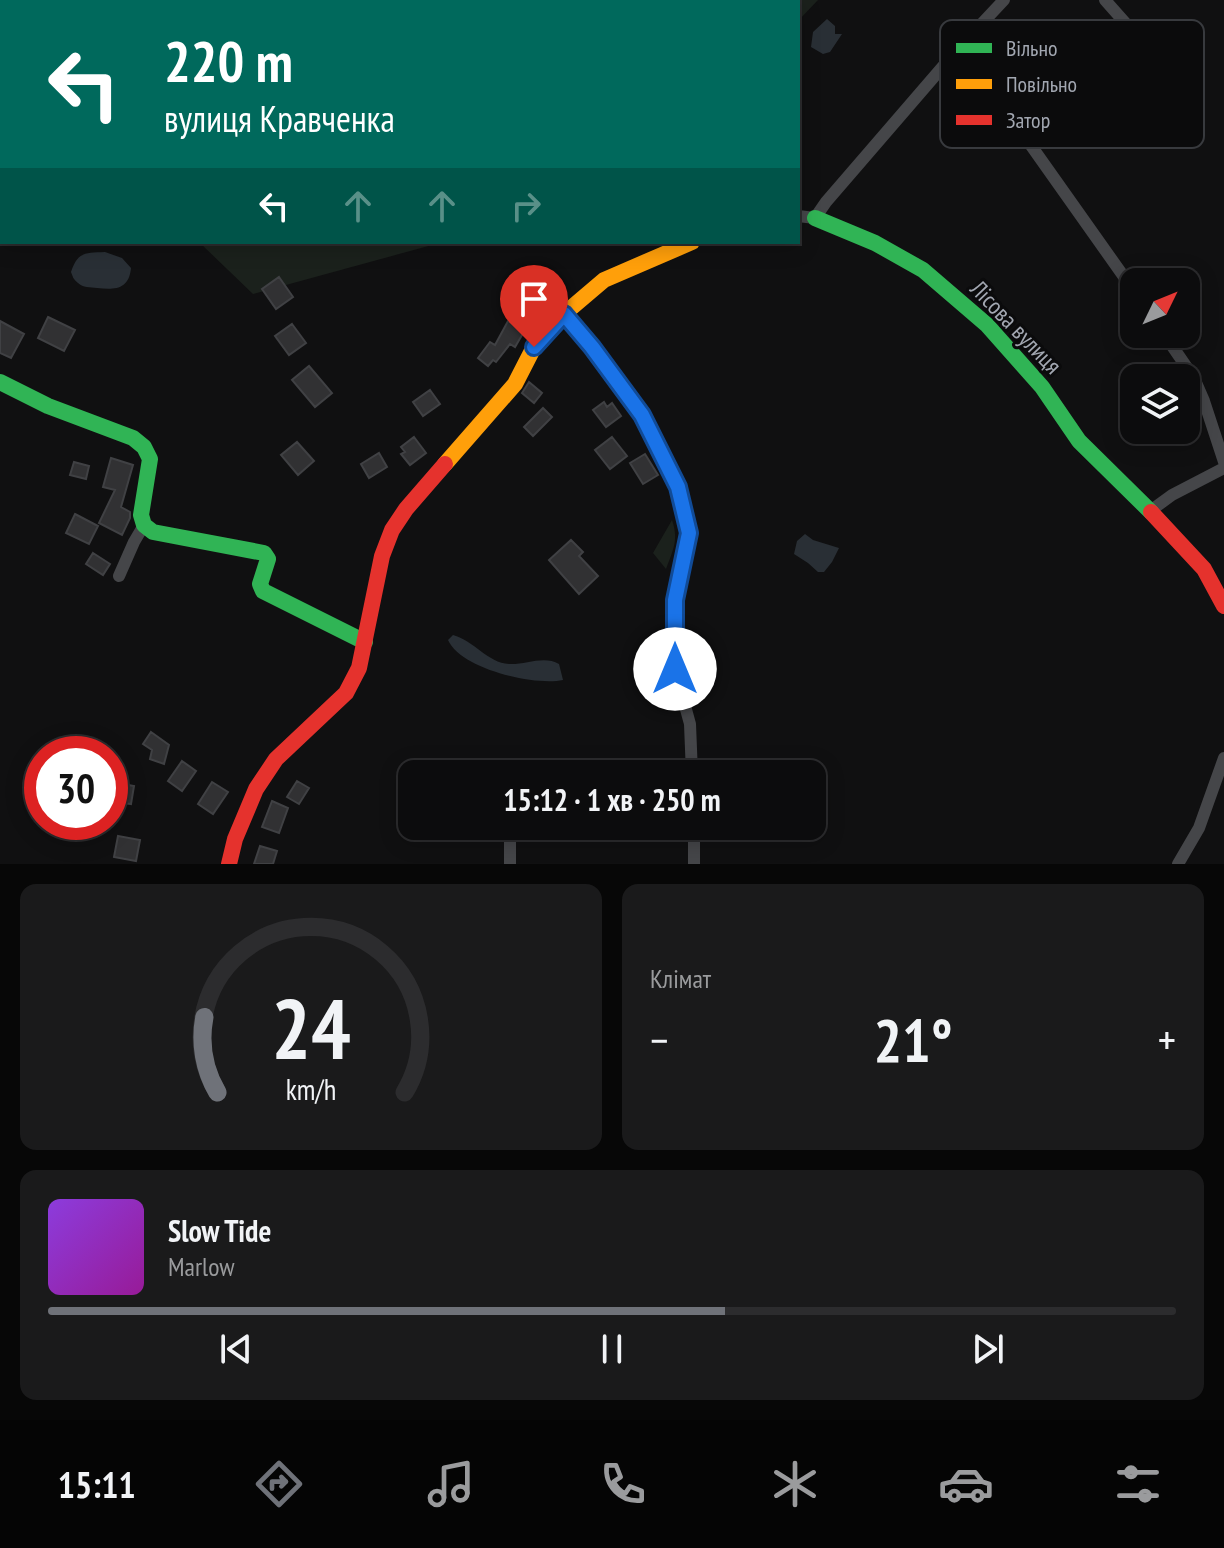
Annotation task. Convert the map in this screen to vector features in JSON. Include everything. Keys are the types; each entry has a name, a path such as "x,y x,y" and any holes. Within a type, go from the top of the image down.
{"street":[{"path":"985,20 1004,0"},
{"path":"1105,0 1123,20"},
{"path":"807,217 826,202 940,70"},
{"path":"1033,148 1120,271"},
{"name":"Лісова вулиця","path":"807,217 875,243 923,270 987,325 1042,387 1079,441 1204,569 1224,606"},
{"path":"229,864 235,839 256,789 276,759 346,693 359,668 382,556 392,530 406,509 515,384 534,347 564,314 604,280 687,244"},
{"path":"564,314 642,415 678,487 689,533 675,600 675,669 690,724 691,760"},
{"path":"1150,511 1224,465 1204,401 1194,378 1174,348"},
{"path":"0,382 48,406 133,438 144,447 150,459 141,515 144,525 153,532 264,553 268,559 260,584 263,591 365,642"},
{"path":"119,576 144,525"},
{"path":"1178,864 1199,828 1224,758"},
{"path":"510,840 510,864"},
{"path":"694,840 694,864"}],"shaded area":[{"path":"800,0 818,0 800,19"},
{"path":"827,19 835,26 835,34 842,34 830,52 823,54 811,47 813,32"},
{"path":"201,244 436,244 253,294"},
{"path":"105,252 122,258 131,268 124,285 103,289 84,287 76,282 71,272 80,257"},
{"path":"672,520 675,539 666,569 653,553"},
{"path":"805,534 813,540 839,548 824,572 818,572 794,554 797,541"},
{"path":"453,635 501,663 553,661 559,664 563,680 517,678 482,667 455,650 448,640"}],"building":[{"path":"279,277 293,297 276,309 262,289"},
{"path":"48,317 75,330 64,351 38,338"},
{"path":"0,321 24,334 11,358 0,353"},
{"path":"508,321 525,330 515,347 510,344 496,362 493,360 488,366 478,358 490,342 495,345"},
{"path":"292,324 306,343 289,355 275,336"},
{"path":"309,366 332,393 315,407 292,380"},
{"path":"529,382 542,393 534,403 522,393"},
{"path":"430,390 440,404 423,416 413,402"},
{"path":"604,402 607,407 612,403 621,416 606,427 593,410"},
{"path":"543,408 552,417 533,436 524,427"},
{"path":"414,437 426,453 410,465 401,454 405,452 401,447"},
{"path":"612,437 627,456 610,469 595,450"},
{"path":"297,442 314,461 298,475 281,455"},
{"path":"379,453 387,467 369,478 361,464"},
{"path":"645,454 658,475 643,484 630,463"},
{"path":"111,458 133,465 121,507 130,512 122,535 99,523 115,490 103,487"},
{"path":"74,462 89,466 86,479 70,475"},
{"path":"75,514 98,526 89,544 66,533"},
{"path":"571,540 583,552 579,556 598,576 579,594 549,560"},
{"path":"93,553 110,564 103,575 86,564"},
{"path":"151,732 169,745 164,764 150,759 152,750 143,744"},
{"path":"182,761 196,771 182,791 168,781"},
{"path":"297,781 309,788 299,804 287,797"},
{"path":"212,782 228,792 213,814 198,804"},
{"path":"128,785 134,786 131,804 128,804"},
{"path":"272,801 288,808 279,833 262,827"},
{"path":"117,840 140,840 136,861 114,857"},
{"path":"260,846 277,851 273,864 254,864"}],"traffic: fast":[{"path":"815,218 875,243 923,270 987,325 1042,387 1079,441 1151,512"},
{"path":"0,382 48,406 133,438 144,447 150,459 141,515 144,525 153,532 264,553 268,559 260,584 263,591 365,642"}],"traffic: slow":[{"path":"445,464 515,384 534,347 564,314 604,280 687,244"}],"traffic: jam":[{"path":"229,864 235,839 256,789 276,759 346,693 359,668 382,556 392,530 445,464"},
{"path":"1151,512 1204,569 1224,606"}],"route":[{"path":"534,347 564,314 642,415 678,487 689,533 675,600 675,669"}]}
